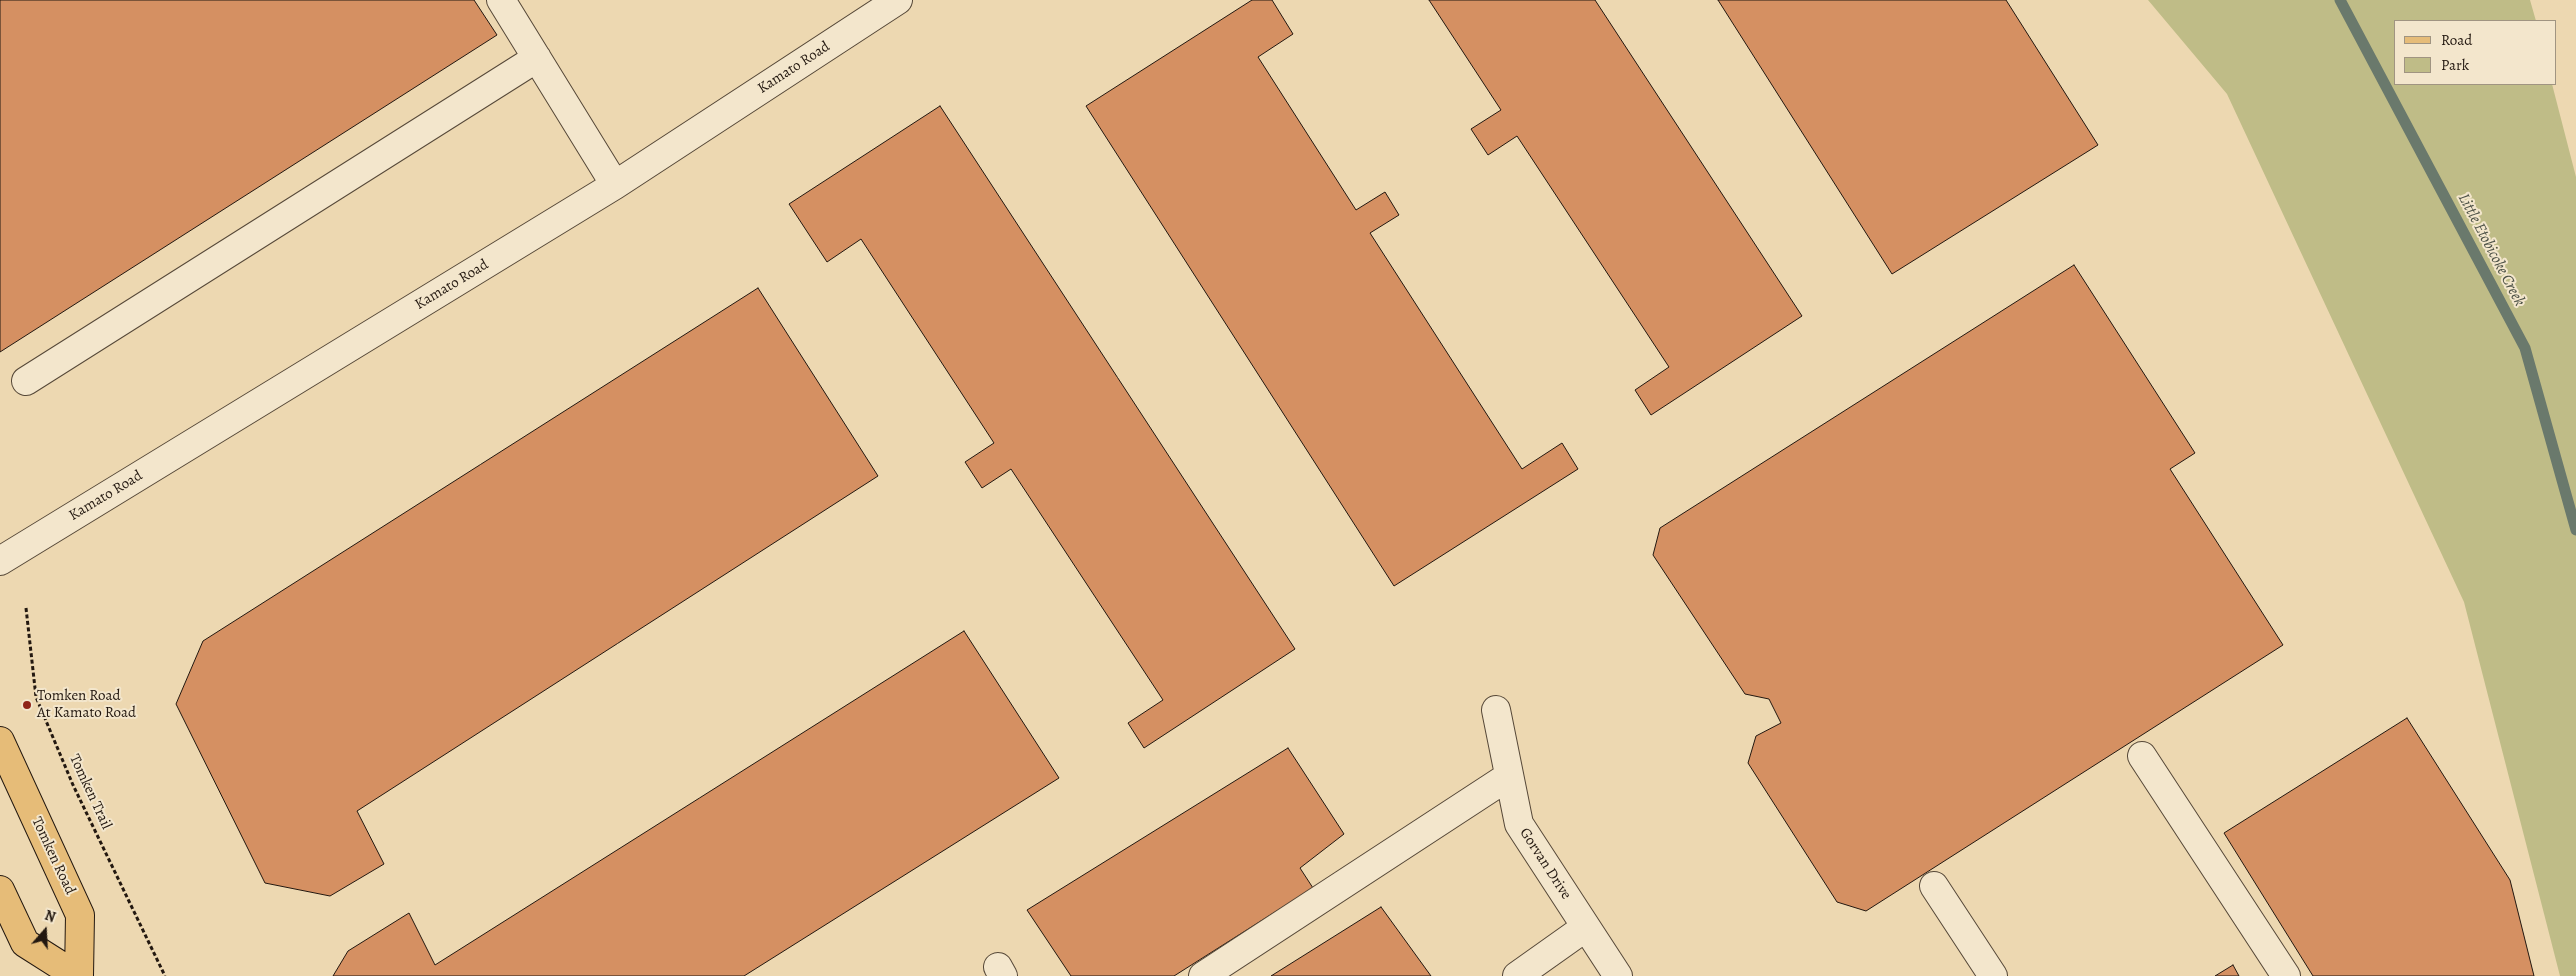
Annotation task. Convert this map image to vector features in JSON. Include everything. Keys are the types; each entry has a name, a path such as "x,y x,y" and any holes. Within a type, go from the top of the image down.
{"main road":[{"name":"Tomken Road","path":"0,741 80,914 78,976"},
{"name":"Tomken Road","path":"0,890 26,943 78,976"}],"street":[{"path":"501,0 615,185"},
{"name":"Kamato Road","path":"0,561 615,185 898,0"},
{"path":"26,381 537,58"},
{"name":"Gorvan Drive","path":"1496,710 1519,824 1618,976"},
{"path":"2142,756 2286,976"},
{"path":"1203,976 1509,776"},
{"path":"1934,886 1993,976"},
{"path":"1517,976 1586,927"}],"path":[{"name":"Tomken Trail","path":"26,608 36,697 73,785 165,976"}],"green space":[{"path":"2148,0 2530,0 2536,20 2394,20 2394,85 2552,85 2576,177 2576,976 2560,976 2464,602 2227,94"}],"building":[{"path":"0,0 474,0 497,35 0,352"},
{"path":"1252,0 1272,0 1293,34 1258,57 1356,210 1385,192 1399,215 1370,233 1522,469 1562,443 1578,469 1394,586 1086,106"},
{"path":"1429,0 1595,0 1802,316 1651,415 1635,390 1669,367 1517,136 1488,155 1471,129 1501,110"},
{"path":"1718,0 2006,0 2098,145 1892,274"},
{"path":"940,106 1295,649 1144,748 1128,723 1163,700 1011,469 982,488 965,462 994,443 861,239 827,262 789,204"},
{"path":"2074,265 2195,453 2170,469 2283,645 1866,911 1837,902 1748,763 1756,736 1781,723 1769,699 1745,694 1653,555 1660,528"},
{"path":"758,288 878,476 357,811 384,864 330,896 265,883 176,704 203,641"},
{"path":"964,631 1059,778 744,976 333,976 348,951 409,913 435,965"},
{"path":"2407,718 2510,880 2534,976 2313,976 2224,833"},
{"path":"1288,748 1344,834 1300,868 1313,888 1174,976 1071,976 1027,910"},
{"path":"1381,907 1431,976 1271,976"},
{"path":"2233,965 2239,976 2215,976"}],"waterway":[{"name":"Little Etobicoke Creek","path":"2340,0 2525,348 2576,530"}],"place":[{"name":"Tomken Road At Kamato Road","path":"27,705"}]}
